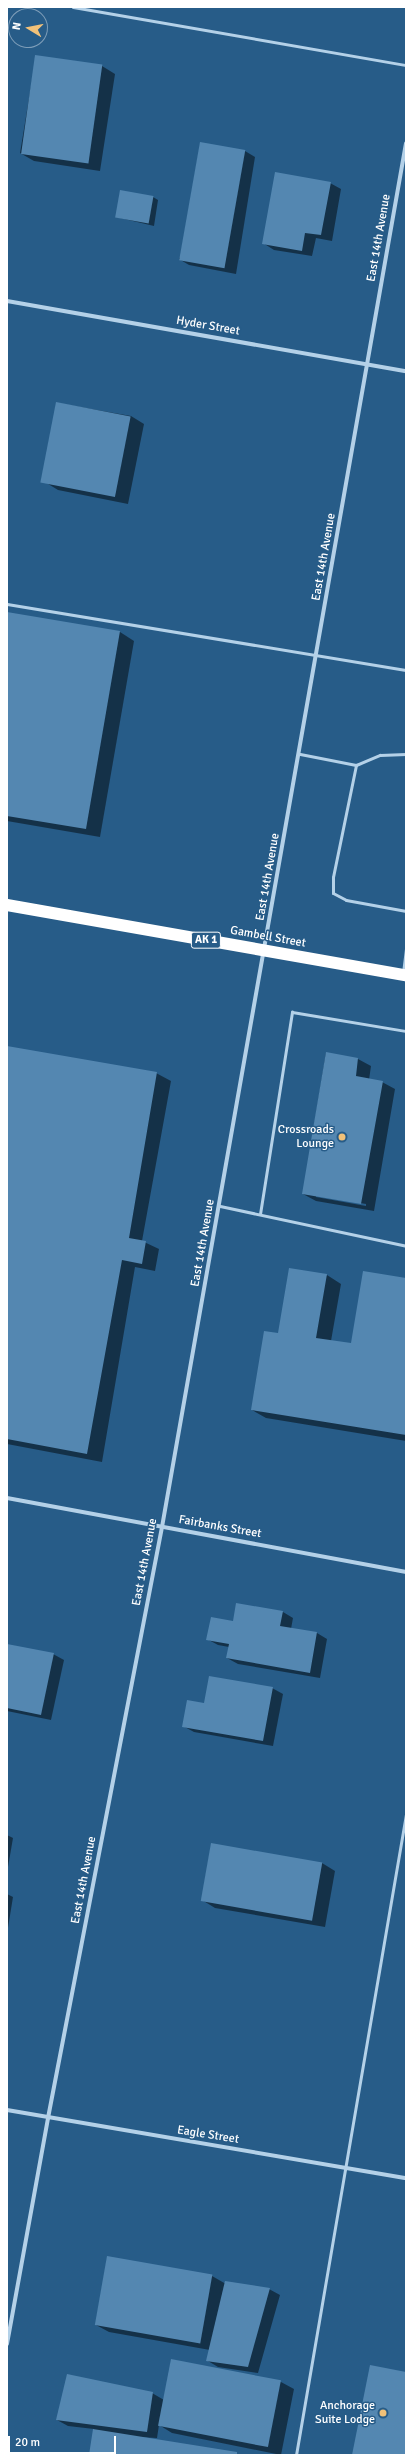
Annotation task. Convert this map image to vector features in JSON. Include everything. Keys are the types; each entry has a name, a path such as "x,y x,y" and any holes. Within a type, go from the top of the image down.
{"highway":[{"name":"Gambell Street","path":"7,905 404,975"}],"street":[{"name":"East 14th Avenue","path":"7,2344 48,2118 162,1527 266,951 406,143"},
{"name":"Hyder Street","path":"7,301 406,371"},
{"name":"Fairbanks Street","path":"7,1498 406,1572"},
{"name":"Eagle Street","path":"7,2110 406,2178"}],"lane":[{"path":"73,7 406,64"},
{"path":"7,604 317,653 406,670"},
{"path":"300,754 356,764 380,754 406,754"},
{"path":"356,764 333,877 333,893 346,900 406,911"},
{"path":"404,975 406,949"},
{"path":"260,1214 292,1012 406,1031"},
{"path":"220,1206 406,1246"},
{"path":"296,2455 406,1814"}],"building":[{"path":"35,55 102,64 88,163 21,154"},
{"path":"200,142 245,150 224,268 179,260"},
{"path":"275,172 331,182 321,235 305,233 302,251 262,244"},
{"path":"120,190 153,196 149,223 115,218"},
{"path":"56,402 131,417 115,497 40,482"},
{"path":"7,612 120,631 86,829 7,816"},
{"path":"7,1046 157,1072 129,1238 146,1241 142,1264 122,1260 87,1454 7,1439"},
{"name":"Crossroads Lounge","path":"326,1052 358,1058 356,1076 383,1081 361,1204 302,1194"},
{"path":"289,1268 327,1274 316,1338 351,1343 363,1271 406,1278 406,1435 251,1410 264,1331 278,1333"},
{"path":"236,1603 283,1611 280,1626 317,1632 310,1673 226,1658 229,1644 206,1640 211,1617 233,1621"},
{"path":"7,1644 54,1653 41,1715 7,1708"},
{"path":"209,1676 273,1687 263,1741 182,1727 187,1700 204,1703"},
{"path":"211,1843 322,1863 312,1921 201,1901"},
{"path":"107,2256 212,2275 200,2344 95,2325"},
{"path":"225,2281 270,2288 248,2367 206,2361"},
{"path":"171,2359 281,2380 268,2447 158,2426"},
{"name":"Anchorage Suite Lodge","path":"370,2365 406,2372 406,2455 352,2455"},
{"path":"67,2374 153,2392 147,2432 56,2420"},
{"path":"93,2429 237,2452 237,2455 89,2455"}],"place":[{"name":"Crossroads Lounge","path":"342,1137"},
{"name":"Anchorage Suite Lodge","path":"383,2413"}]}
